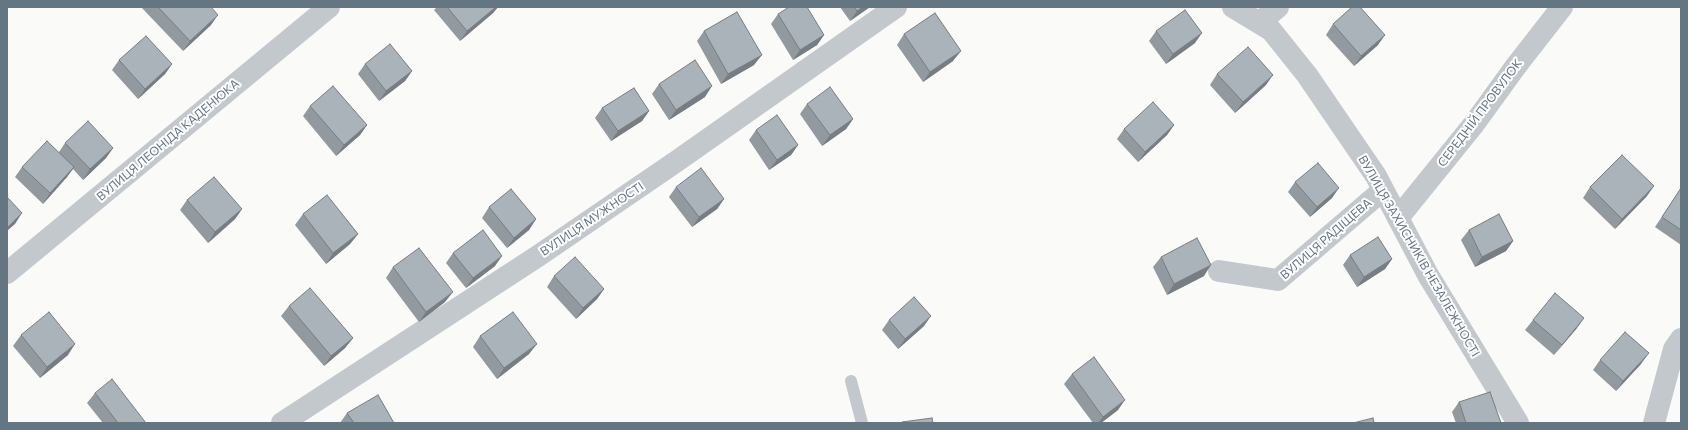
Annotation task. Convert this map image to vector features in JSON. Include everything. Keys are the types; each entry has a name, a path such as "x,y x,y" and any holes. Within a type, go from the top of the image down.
{"street":[{"name":"ВУЛИЦЯ ЛЕОНІДА КАДЕНЮКА","path":"7,273 328,7"},
{"name":"ВУЛИЦЯ МУЖНОСТІ","path":"282,423 538,256 677,161 896,7"},
{"name":"ВУЛИЦЯ ЗАХИСНИКІВ НЕЗАЛЕЖНОСТІ","path":"1233,7 1271,30 1307,75 1376,176 1428,275 1518,423"},
{"path":"1259,23 1278,7"},
{"name":"СЕРЕДНІЙ ПРОВУЛОК","path":"1398,218 1474,124 1525,54 1562,7"},
{"name":"ВУЛИЦЯ РАДІЩЕВА","path":"1219,271 1278,280 1383,190"},
{"path":"1654,423 1674,349 1681,339"}],"lane":[{"path":"851,381 862,423"}],"building":[{"path":"158,7 211,7 218,15 190,41"},
{"path":"447,7 496,7 467,31"},
{"path":"789,7 807,7 824,35 800,50 778,14"},
{"path":"854,7 863,7 857,11"},
{"path":"1352,7 1360,7 1385,35 1361,56 1333,24"},
{"path":"1185,10 1202,33 1173,54 1156,31"},
{"path":"737,12 762,55 728,74 704,31"},
{"path":"935,13 961,51 930,72 904,34"},
{"path":"146,36 172,64 145,89 119,60"},
{"path":"390,44 412,71 386,91 365,64"},
{"path":"1248,47 1273,75 1243,102 1217,74"},
{"path":"695,60 712,86 676,110 659,84"},
{"path":"333,86 367,125 344,145 310,106"},
{"path":"830,87 853,119 830,135 807,104"},
{"path":"634,88 649,111 618,131 602,108"},
{"path":"1153,102 1174,125 1145,152 1124,129"},
{"path":"777,115 798,145 777,160 756,130"},
{"path":"88,121 113,148 90,169 65,143"},
{"path":"47,141 74,167 50,193 22,167"},
{"path":"1622,155 1654,186 1622,219 1590,187"},
{"path":"1318,163 1339,188 1317,207 1295,182"},
{"path":"701,168 724,199 699,217 676,187"},
{"path":"214,177 242,209 215,232 187,200"},
{"path":"1681,188 1681,230 1662,217"},
{"path":"511,189 536,219 514,238 489,207"},
{"path":"327,195 358,234 333,253 303,214"},
{"path":"7,197 22,213 7,228"},
{"path":"1499,214 1513,241 1482,257 1469,230"},
{"path":"483,230 502,256 473,278 453,253"},
{"path":"1378,237 1392,259 1364,277 1350,255"},
{"path":"1197,238 1211,265 1174,284 1161,257"},
{"path":"419,248 453,292 426,312 393,267"},
{"path":"575,257 604,289 583,308 554,276"},
{"path":"310,288 353,338 331,356 289,306"},
{"path":"1555,293 1584,318 1562,345 1533,320"},
{"path":"914,297 931,316 905,339 889,320"},
{"path":"49,312 75,344 47,367 21,335"},
{"path":"513,312 537,344 504,368 480,336"},
{"path":"1625,332 1649,353 1623,381 1600,360"},
{"path":"1094,357 1125,400 1103,417 1072,374"},
{"path":"112,379 146,423 118,423 95,393"},
{"path":"1490,392 1501,423 1466,423 1459,402"},
{"path":"378,395 394,423 354,423 347,413"},
{"path":"932,418 933,423 902,423 902,422"},
{"path":"1373,418 1374,423 1353,423"}]}
